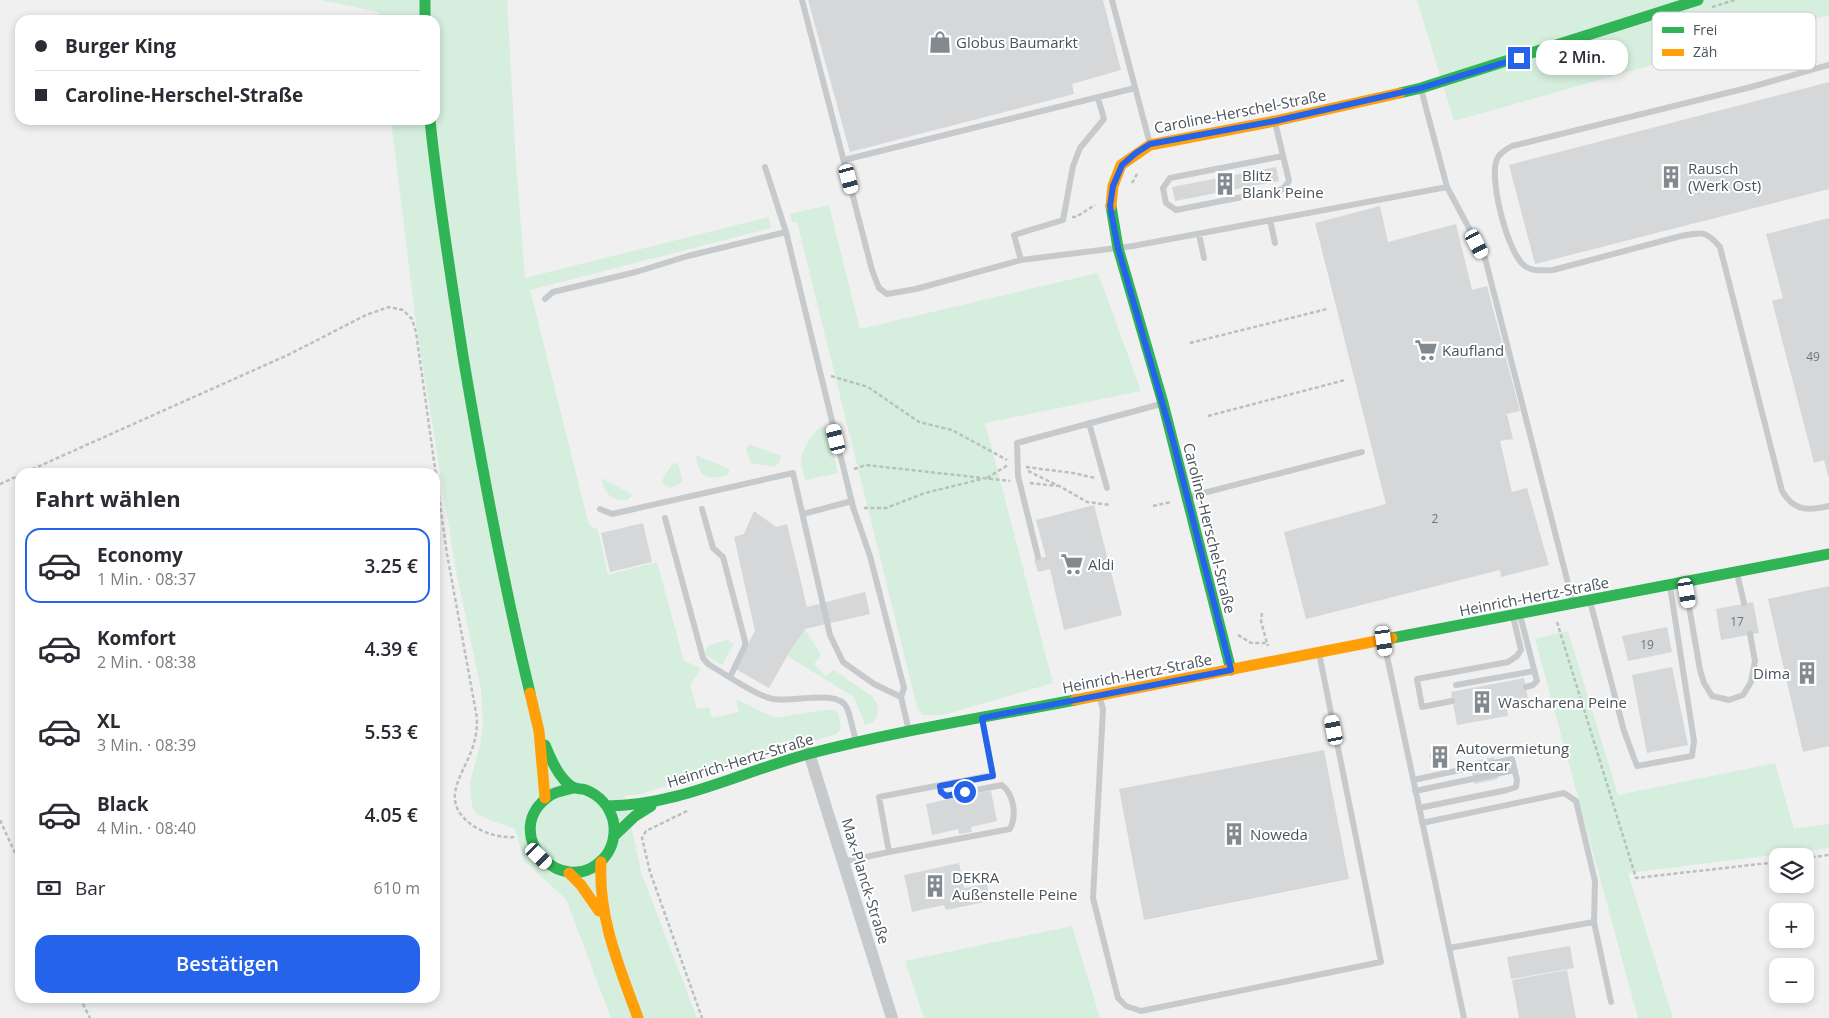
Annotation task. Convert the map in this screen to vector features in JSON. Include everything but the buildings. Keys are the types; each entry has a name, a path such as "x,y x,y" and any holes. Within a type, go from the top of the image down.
{"street":[{"path":"425,0 425,15"},
{"name":"Caroline-Herschel-Straße","path":"1660,12 1698,0"},
{"name":"Caroline-Herschel-Straße","path":"1231,670 1162,403 1118,248 1110,206 1113,186 1122,165 1150,144 1275,121 1421,88 1652,15"},
{"path":"431,125 439,206 481,463 509,606 539,731 544,798"},
{"name":"Heinrich-Hertz-Straße","path":"607,806 633,806 662,801 809,753 856,742 1829,554"},
{"path":"539,731 555,764 573,788"},
{"name":"Max-Planck-Straße","path":"809,753 892,1018"},
{"path":"573,788 592,793 607,806 613,820 614,835 610,850 601,862 580,872 569,873 557,870 539,856 533,846 530,835 533,815 544,798 553,792 573,788"},
{"name":"Heinrich-Hertz-Straße","path":"614,835 635,816 662,801"},
{"path":"601,862 599,896 606,926 638,1018"},
{"path":"569,873 592,898 606,926"}],"lane":[{"path":"802,0 872,270 880,288 887,294 916,289 1021,260 1118,248 1447,187"},
{"path":"1112,0 1150,144"},
{"path":"1816,70 1829,66"},
{"path":"1814,70 1512,146 1502,152 1496,163 1495,182 1508,241 1517,259 1526,267 1537,271 1553,270 1700,232 1711,236 1720,247 1782,491 1788,502 1798,507 1815,509 1829,506"},
{"path":"844,160 1135,88"},
{"path":"1421,88 1447,187 1485,258 1573,603"},
{"path":"1021,260 1014,235 1061,222 1064,218 1073,166 1080,148 1104,119 1098,98"},
{"path":"1275,121 1289,180 1283,189 1176,210 1166,203 1163,188 1170,178 1283,156"},
{"path":"765,167 786,232 852,504 870,556 904,688 902,697 910,732"},
{"path":"1270,220 1275,243"},
{"path":"545,299 553,292 786,232"},
{"path":"1199,234 1204,258"},
{"path":"1038,557 1019,482 1017,443 1162,403"},
{"path":"1089,423 1107,488"},
{"path":"1187,498 1362,452"},
{"path":"600,509 612,514 793,474 830,635 842,662 874,684 902,697"},
{"path":"803,514 852,504"},
{"path":"702,509 713,548 722,557 745,641 730,677"},
{"path":"666,518 703,658 708,664 769,698 785,700 827,697 838,700 846,706 856,742"},
{"path":"1737,572 1744,603"},
{"path":"1685,582 1700,670 1704,684 1712,696 1729,700 1744,695 1751,682 1756,661 1750,634"},
{"path":"1590,600 1624,731 1637,766 1692,756 1694,741 1670,585"},
{"path":"1516,614 1537,681 1533,685 1526,687"},
{"path":"1452,701 1422,707 1417,679 1508,662 1517,656 1521,650 1516,614"},
{"path":"1384,641 1464,1018"},
{"path":"1099,695 1103,709 1094,898 1118,998 1126,1006 1141,1011 1381,962 1319,653"},
{"path":"1456,685 1534,671"},
{"path":"889,852 879,797 993,776 982,718"},
{"path":"1413,780 1512,759 1515,770 1516,787 1419,808"},
{"path":"1415,791 1515,770"},
{"path":"842,862 1010,829 1015,819 1010,791 1002,785 946,796 941,792 940,786"},
{"path":"1422,822 1564,793 1576,801 1595,881 1594,922 1611,1002"},
{"path":"1449,948 1594,922"}],"path":[{"path":"1707,9 1735,0"},
{"path":"1129,189 1140,168"},
{"path":"1064,218 1076,217 1093,204 1110,206"},
{"path":"35,468 290,354 366,315 389,307 403,310 412,319 416,332 435,468"},
{"path":"1190,342 1327,309"},
{"path":"820,373 868,386 919,422 952,430 1011,462 986,478 925,493 886,508 852,504"},
{"path":"1208,416 1344,380"},
{"path":"844,472 866,465 1061,486"},
{"path":"1018,466 1073,473 1105,480"},
{"path":"1018,466 1061,486 1087,502 1111,505"},
{"path":"0,484 15,477"},
{"path":"440,504 447,554 477,718 476,735 456,784 454,799 458,811 466,821 477,828 492,835 507,837 530,835"},
{"path":"1262,613 1261,621 1272,662"},
{"path":"1557,621 1636,878 1769,863"},
{"path":"1237,634 1251,643 1267,643"},
{"path":"0,820 15,853"},
{"path":"659,823 646,831 642,838 645,854 702,1018"},
{"path":"1814,857 1829,855"},
{"path":"82,1003 90,1018"}],"green space":[{"path":"321,0 507,0 516,164 525,278 769,217 771,228 530,290 589,525 598,530 608,575 657,562 684,661 699,667 700,671 690,685 697,709 709,707 712,718 739,712 736,699 775,718 824,710 835,710 839,715 841,729 836,734 640,794 625,796 641,872 697,1018 611,1018 566,899 524,861 515,829 477,814 472,807 470,782 480,745 483,724 481,690 456,571 416,323 392,125 440,125 440,15 378,15 378,12"},
{"path":"1417,0 1829,0 1829,15 1816,19 1816,12 1652,12 1652,65 1454,121"},
{"path":"829,205 860,329 1098,273 1141,391 985,423 1053,683 943,715 922,715 917,707 797,222 792,222 790,214"},
{"path":"821,427 827,427 838,473 805,480 801,462 802,455 811,437"},
{"path":"749,444 781,456 779,463 775,467 751,463 746,450"},
{"path":"696,455 729,469 729,473 712,478 704,475 699,469"},
{"path":"678,463 683,482 670,488 661,482 672,464"},
{"path":"601,478 633,495 627,500 621,500 609,495 604,488"},
{"path":"805,629 821,655 814,664 826,676 834,670 873,697 878,706 877,716 872,723 865,725 854,697 787,656"},
{"path":"1568,631 1618,795 1775,763 1794,829 1829,824 1829,848 1814,850 1814,848 1769,848 1769,855 1628,873 1673,1018 1638,1018 1535,639"},
{"path":"727,640 734,644 722,665 704,654 709,645"},
{"path":"1072,926 1100,1018 924,1018 905,961"}],"traffic: fast":[{"path":"425,0 425,15"},
{"path":"1660,12 1698,0"},
{"path":"1400,93 1652,15"},
{"path":"431,125 445,238 470,398 502,567 530,693"},
{"path":"1111,206 1118,248 1163,403 1231,670"},
{"path":"1392,638 1829,554"},
{"path":"607,806 633,805 684,794 783,761 841,746 908,731 1075,700"},
{"path":"545,745 562,778 573,787 591,792 599,798 609,810 613,820 613,840 610,850 604,858 588,870 571,872 555,867 542,857 533,843 530,826 536,810 551,795 573,788"},
{"path":"615,835 635,816 651,806"}],"traffic: slow":[{"path":"1111,206 1113,186 1121,165 1150,145 1275,121 1400,93"},
{"path":"1075,700 1392,638"},
{"path":"530,693 539,731 545,798"},
{"path":"601,862 601,883 606,922 617,961 638,1018"},
{"path":"569,873 581,885 599,911"}],"place":[{"name":"Globus Baumarkt","path":"940,42"},
{"name":"Rausch (Werk Ost)","path":"1671,177"},
{"name":"Blitz Blank Peine","path":"1225,184"},
{"name":"Kaufland","path":"1426,350"},
{"name":"Aldi","path":"1072,564"},
{"name":"Dima","path":"1807,673"},
{"name":"Wascharena Peine","path":"1482,702"},
{"name":"Autovermietung Rentcar","path":"1440,757"},
{"name":"Noweda","path":"1234,834"},
{"name":"DEKRA Außenstelle Peine","path":"935,886"}],"route":[{"path":"965,792 946,796 941,792 940,786 993,776 982,718 1231,670 1172,437 1118,248 1110,206 1113,186 1122,165 1150,144 1275,121 1421,88 1519,58"}]}
